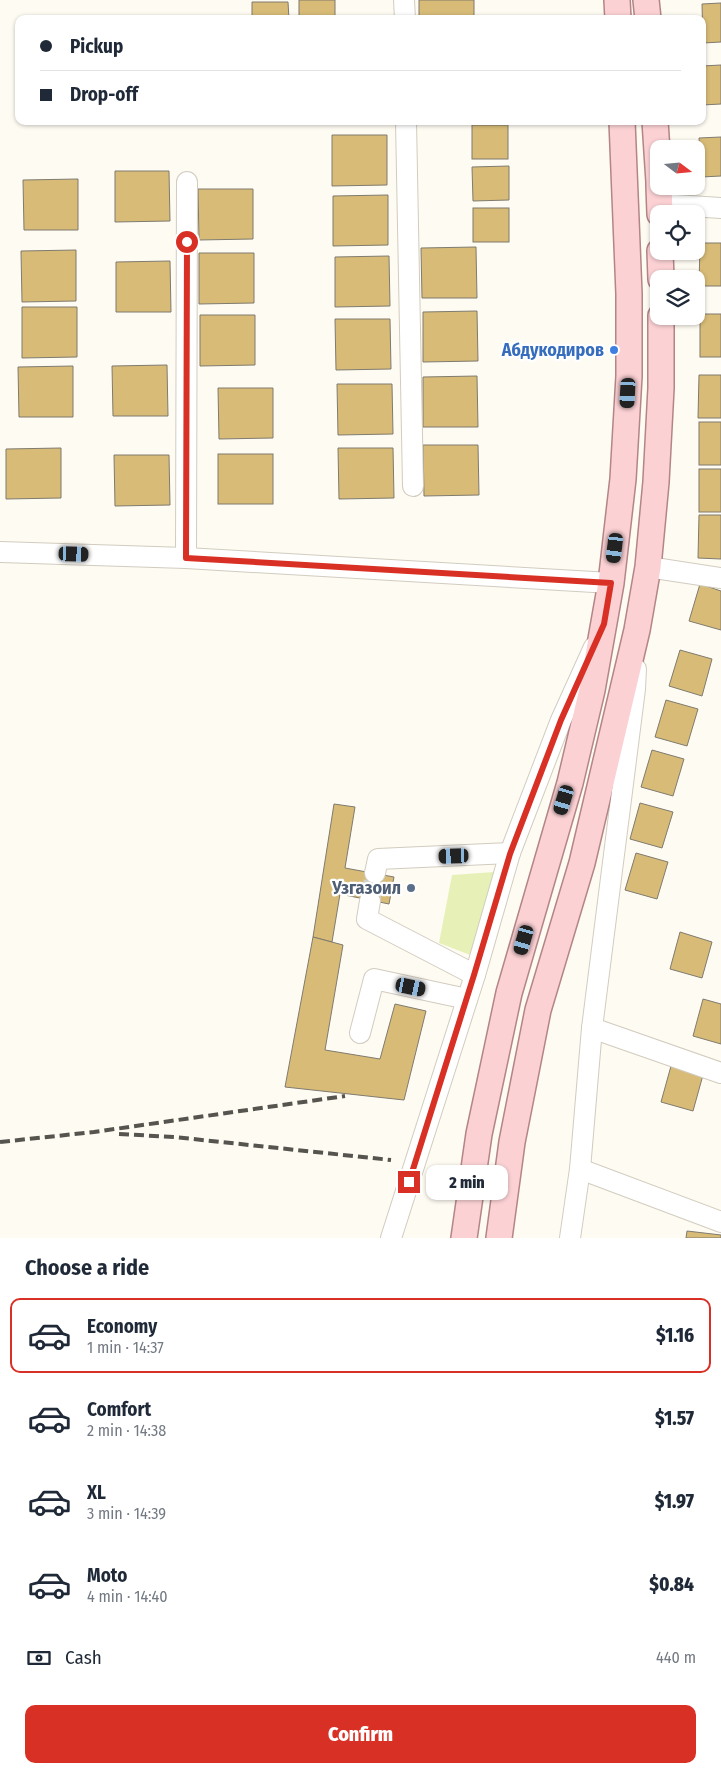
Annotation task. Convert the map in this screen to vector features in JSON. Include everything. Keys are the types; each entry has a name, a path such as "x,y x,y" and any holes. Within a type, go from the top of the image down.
{"main road":[{"path":"617,0 618,15"},
{"path":"646,0 648,15"},
{"path":"464,1238 479,1134 510,994 570,783 592,690 611,583 623,479 629,376 629,294 622,125"},
{"path":"655,125 660,197"},
{"path":"499,1238 512,1142 538,1010 582,863 638,630 648,567 656,482 661,398 661,325"}],"street":[{"path":"404,0 404,15"},
{"path":"406,125 413,486"},
{"path":"186,558 187,182"},
{"path":"660,197 721,208"},
{"path":"0,552 186,558 611,583"},
{"path":"648,567 721,578"},
{"path":"391,1238 467,999 510,854 561,720 604,624"},
{"path":"570,1238 580,1169 592,1028 635,689 638,630"},
{"path":"375,873 378,858 510,854"},
{"path":"370,901 367,919 474,975"},
{"path":"360,1033 374,979 467,999"},
{"path":"592,1028 721,1073"},
{"path":"580,1169 721,1222"}],"green space":[{"path":"508,871 486,961 439,943 452,875"}],"building":[{"path":"299,0 335,0 335,15 299,15"},
{"path":"419,0 474,0 474,15 419,15"},
{"path":"252,2 288,2 289,15 252,15"},
{"path":"721,3 721,42 706,43 706,15 702,15 702,4"},
{"path":"721,65 721,104 706,105 706,66"},
{"path":"472,125 508,125 508,159 472,159"},
{"path":"332,135 387,135 387,185 332,186"},
{"path":"721,137 721,176 705,177 705,140 699,140 699,138"},
{"path":"509,166 509,200 473,201 472,167"},
{"path":"115,171 169,171 170,221 115,222"},
{"path":"78,179 78,230 24,230 23,180"},
{"path":"198,189 253,189 253,239 199,240"},
{"path":"388,195 388,245 333,246 333,196"},
{"path":"473,208 509,208 509,242 473,242"},
{"path":"705,243 721,243 721,286 705,286 705,270 699,270 700,260 705,260"},
{"path":"476,247 477,298 422,298 421,248"},
{"path":"76,250 76,301 22,302 21,251"},
{"path":"199,253 254,253 254,303 199,304"},
{"path":"389,256 390,306 335,307 335,257"},
{"path":"170,261 171,312 116,312 116,262"},
{"path":"22,307 77,307 77,357 22,358"},
{"path":"477,311 478,361 423,362 423,312"},
{"path":"705,314 721,314 721,357 700,357 700,325 705,325"},
{"path":"200,315 255,315 255,365 200,366"},
{"path":"335,319 390,319 391,369 336,370"},
{"path":"167,365 168,416 113,416 112,366"},
{"path":"73,366 73,417 19,417 18,367"},
{"path":"699,375 721,375 721,418 698,418"},
{"path":"477,376 478,427 423,427 423,377"},
{"path":"337,384 392,384 393,434 338,435"},
{"path":"218,388 273,388 273,438 219,439"},
{"path":"699,422 721,422 721,465 699,465"},
{"path":"423,445 478,445 479,495 424,496"},
{"path":"61,448 61,498 6,499 6,449"},
{"path":"338,448 393,448 394,498 339,499"},
{"path":"218,454 273,454 273,504 218,504"},
{"path":"114,455 169,455 170,505 115,506"},
{"path":"699,469 721,469 721,512 699,512"},
{"path":"699,515 721,515 721,559 698,558"},
{"path":"700,584 721,591 721,630 689,621"},
{"path":"680,650 712,659 702,696 669,686"},
{"path":"666,700 698,709 687,746 655,737"},
{"path":"652,750 684,759 673,796 641,787"},
{"path":"640,803 673,812 662,848 630,839"},
{"path":"334,804 355,807 345,868 394,877 389,904 340,894 332,942 313,937"},
{"path":"636,853 668,862 657,899 625,890"},
{"path":"680,932 712,942 702,978 670,969"},
{"path":"313,937 343,945 325,1050 380,1059 395,1004 426,1011 404,1100 285,1087"},
{"path":"703,999 721,1004 721,1044 693,1036"},
{"path":"671,1066 703,1075 693,1111 661,1102"},
{"path":"687,1231 721,1235 721,1238 686,1238"}],"tunnel":[{"path":"370,901 375,873"}],"railway":[{"path":"0,1142 94,1132 345,1096"},
{"path":"119,1134 174,1137 391,1160"}],"place":[{"name":"Абдукодиров","path":"614,350"},
{"name":"Узгазоил","path":"411,888"}],"route":[{"path":"187,242 186,558 611,583 604,624 561,720 510,854 409,1182"}]}
